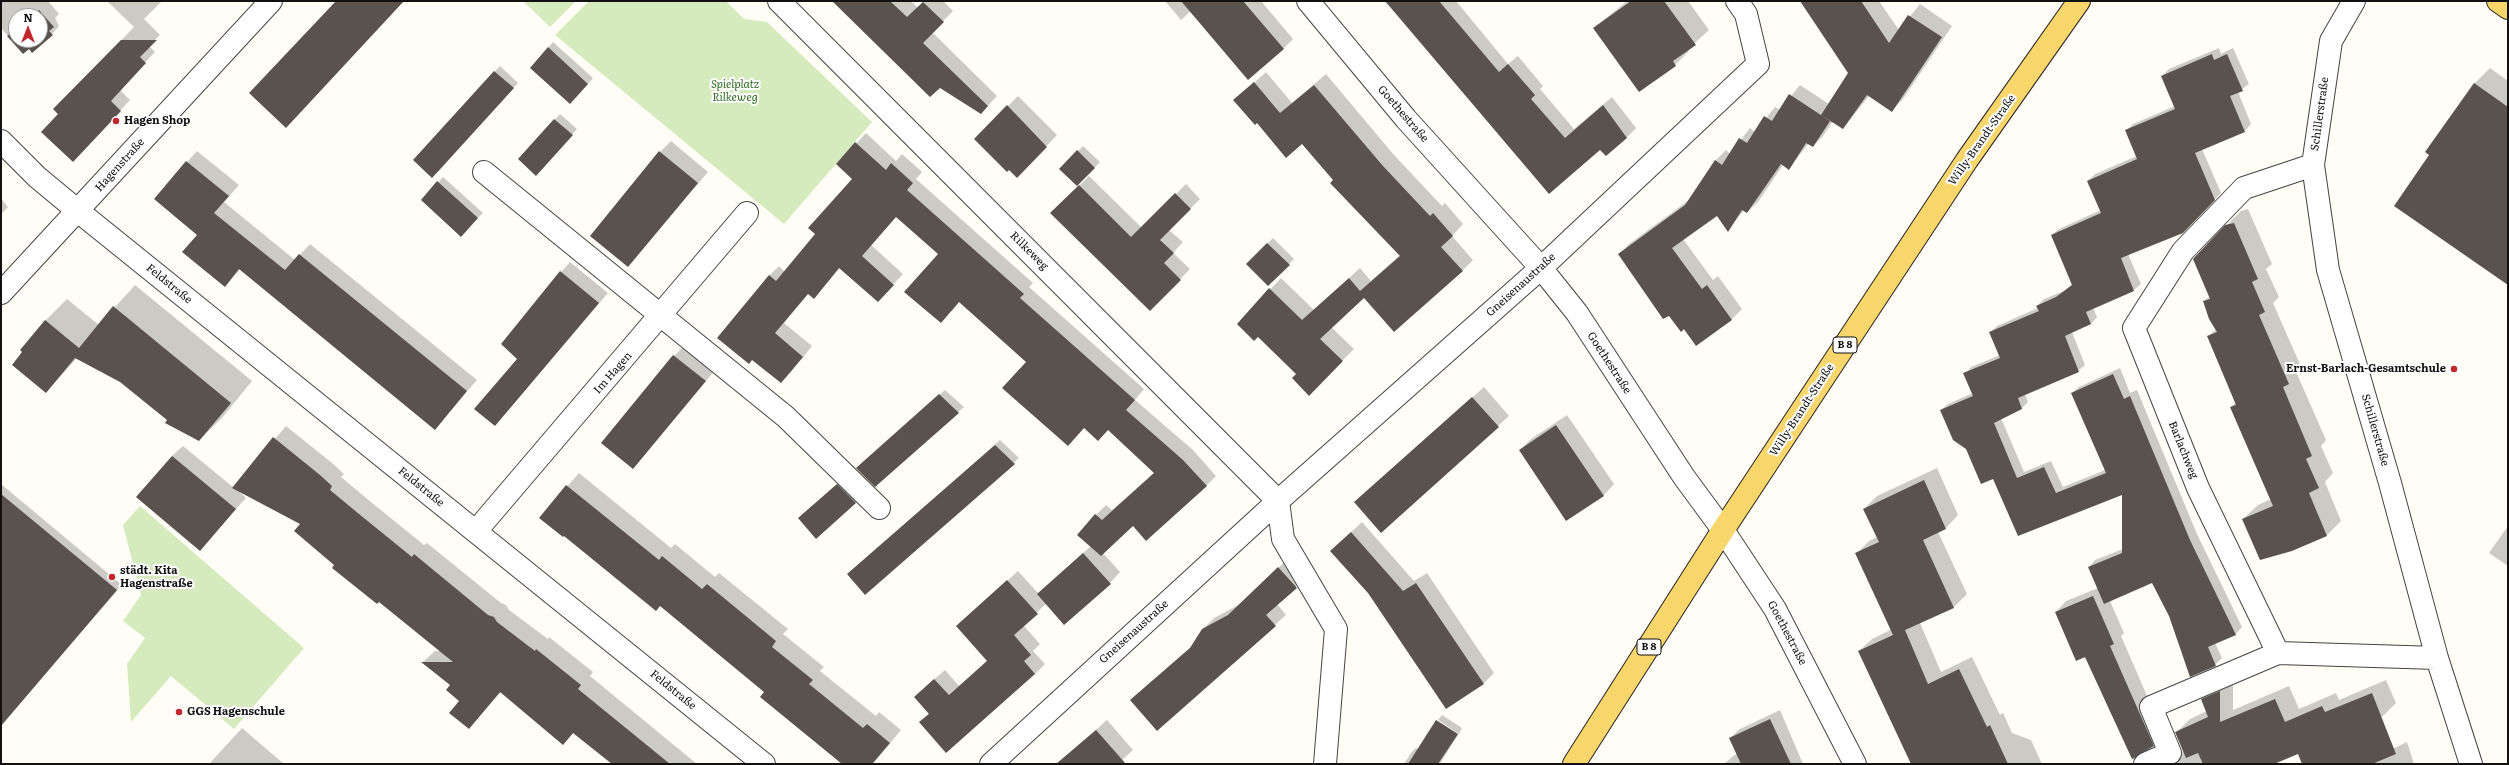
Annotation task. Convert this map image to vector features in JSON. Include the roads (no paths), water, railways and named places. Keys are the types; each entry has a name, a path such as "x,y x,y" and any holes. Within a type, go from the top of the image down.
{"main road":[{"name":"Willy-Brandt-Straße","path":"1574,764 1723,530 1967,160 2079,1"},
{"path":"2498,1 2508,8"}],"street":[{"name":"Hagenstraße","path":"1,293 271,1"},
{"name":"Rilkeweg","path":"779,1 1278,501"},
{"name":"Goethestraße","path":"1308,1 1406,119 1541,268 1577,313 1684,477 1723,530 1775,609 1855,764"},
{"name":"Gneisenaustraße","path":"991,764 1278,501 1541,268 1758,64 1746,14 1737,1"},
{"name":"Schillerstraße","path":"2354,1 2331,41 2313,166 2328,270 2390,483 2437,658 2471,764"},
{"name":"Feldstraße","path":"1,141 37,177 78,211 764,764"},
{"name":"Barlachweg","path":"2278,653 2198,488 2134,328 2183,251 2244,188 2313,166"},
{"path":"484,172 786,417 879,508"},
{"name":"Im Hagen","path":"476,531 748,213"},
{"path":"1278,501 1284,539 1336,629 1326,764"},
{"path":"2145,764 2170,753 2151,707 2278,653 2437,658"}],"place":[{"name":"Hagen Shop","path":"116,121"},
{"name":"Ernst-Barlach-Gesamtschule","path":"2454,369"},
{"name":"städt. Kita Hagenstraße","path":"112,577"},
{"name":"GGS Hagenschule","path":"179,712"}],"park label":[{"name":"Spielplatz Rilkeweg","path":"735,91"}]}
